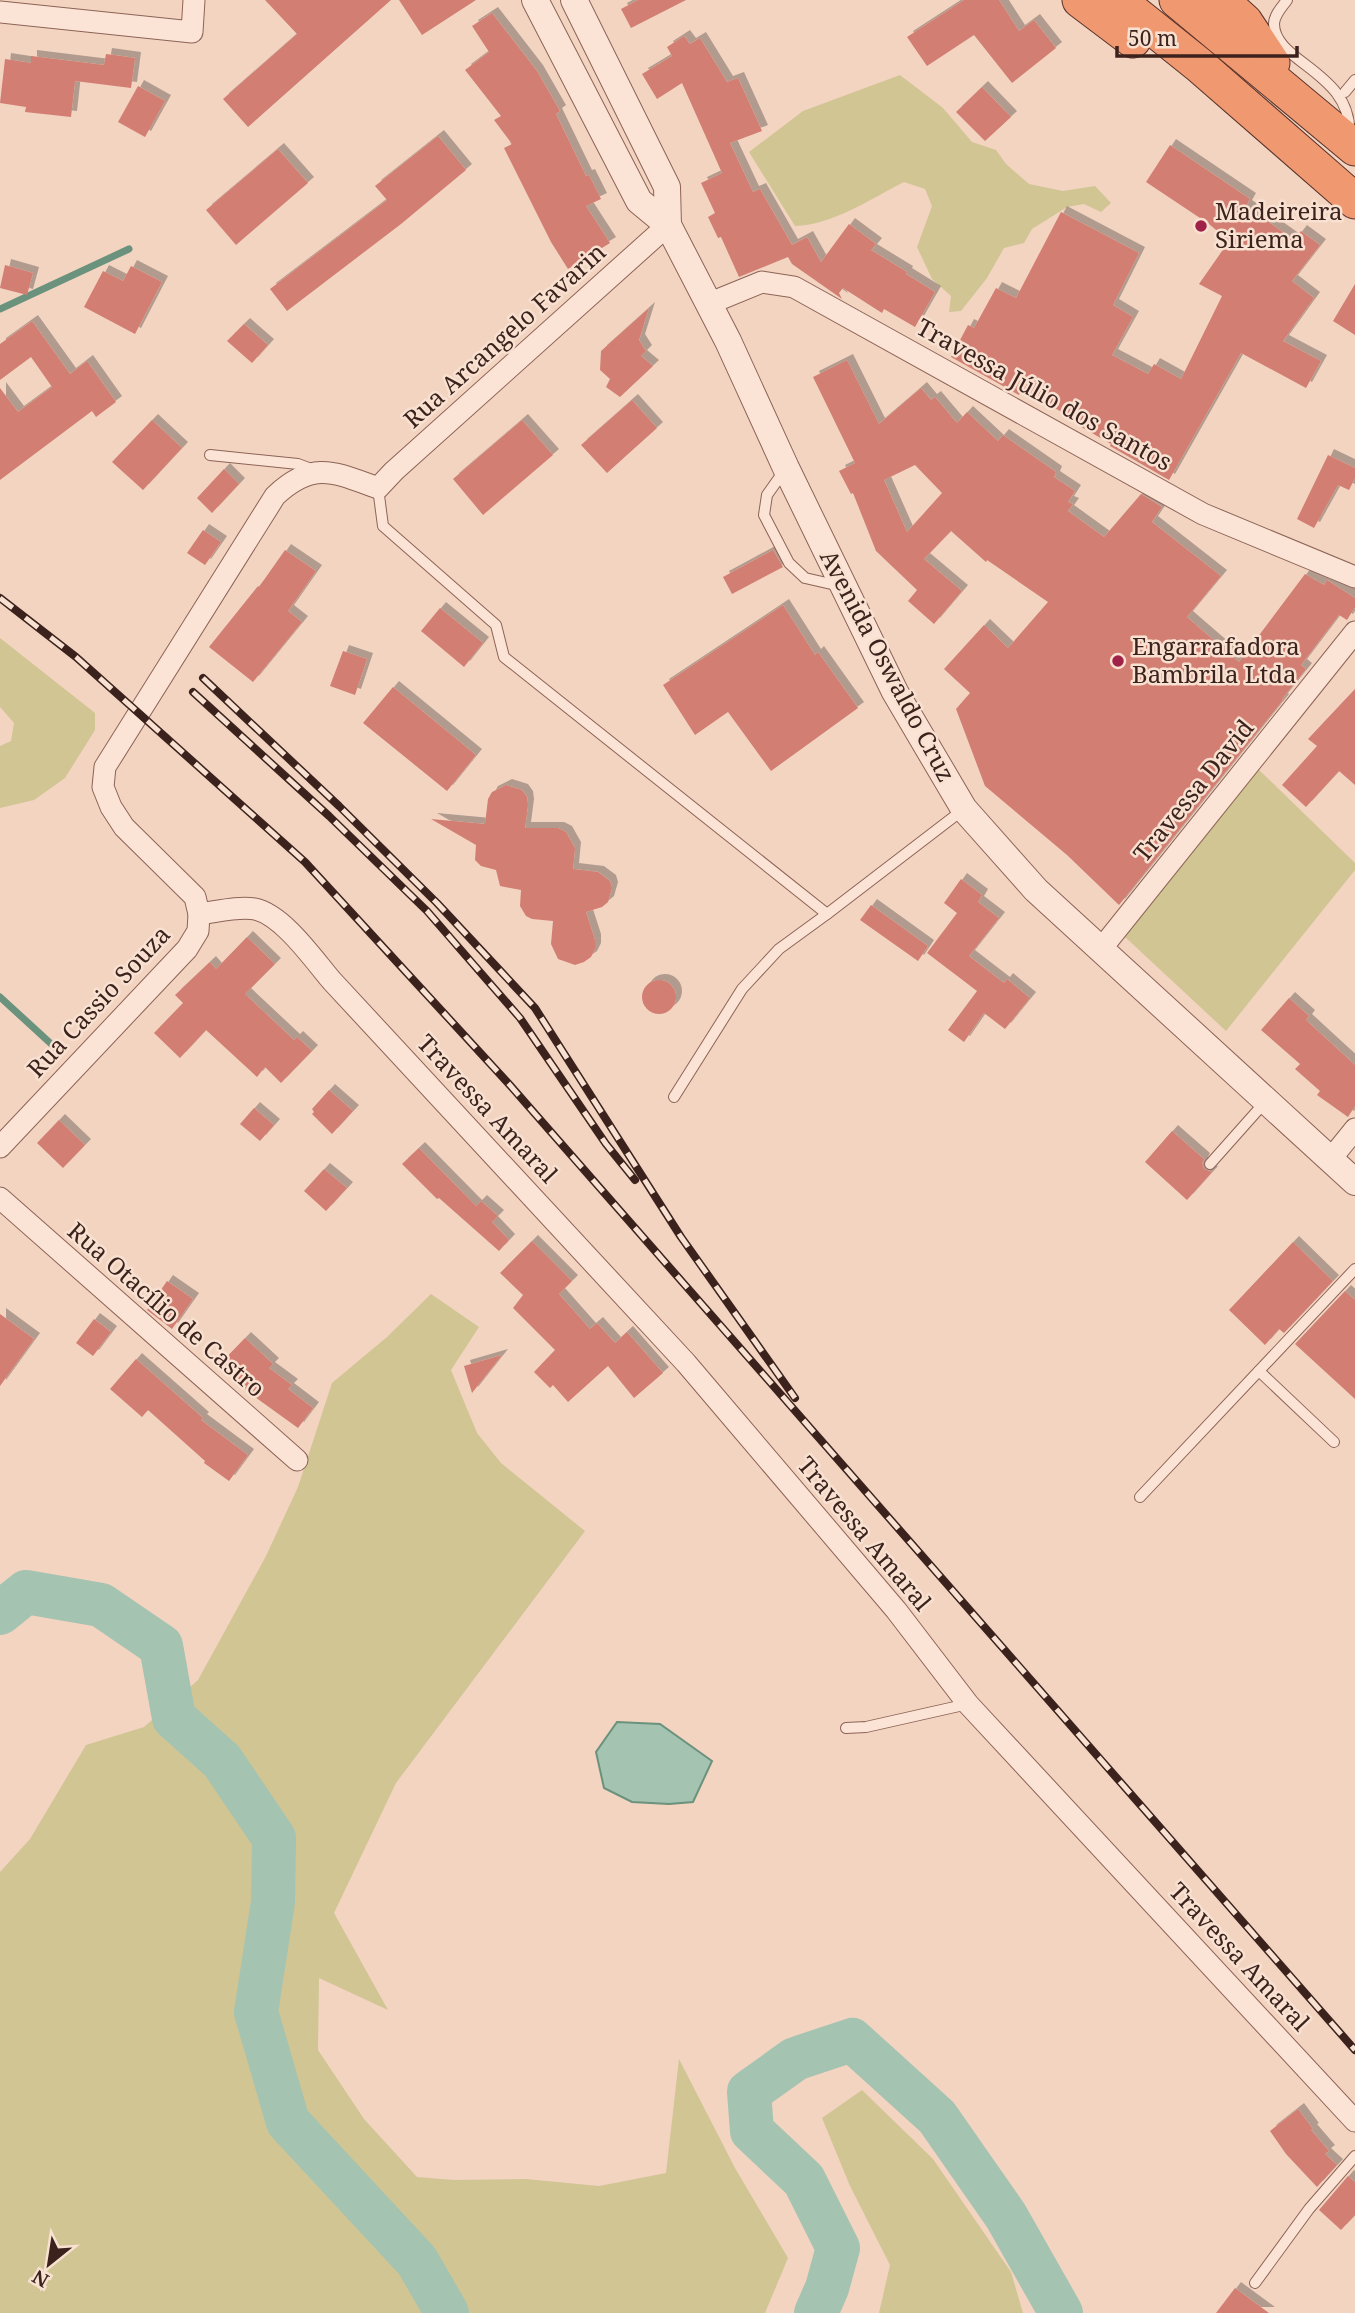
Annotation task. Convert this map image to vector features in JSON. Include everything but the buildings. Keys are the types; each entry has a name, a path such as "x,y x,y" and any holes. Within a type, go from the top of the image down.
{"highway":[{"path":"1080,0 1212,103 1263,122"},
{"path":"1118,0 1199,65 1355,201"},
{"path":"1177,0 1351,145"},
{"path":"1221,0 1245,22 1296,98"}],"street":[{"path":"0,12 192,32 194,0"},
{"name":"Avenida Oswaldo Cruz","path":"535,0 639,201 668,225 728,341 786,468 895,692 964,808 1036,890 1355,1182"},
{"name":"Avenida Oswaldo Cruz","path":"574,0 667,187 668,225"},
{"path":"563,55 591,37"},
{"name":"Rua Arcangelo Favarin","path":"378,488 668,225"},
{"name":"Travessa Júlio dos Santos","path":"708,304 762,282 794,287 1203,514 1355,577"},
{"path":"321,472 339,474 378,488"},
{"name":"Rua Cassio Souza","path":"0,1147 187,949 198,931 200,914 195,897 124,827 111,807 103,787 105,767 275,496 300,475 321,472"},
{"name":"Travessa David","path":"1101,949 1355,632"},
{"name":"Travessa Amaral","path":"200,914 256,909 274,918 294,937 686,1363 896,1611 968,1704 1355,2121"},
{"path":"1330,1160 1355,1129"},
{"name":"Rua Otacílio de Castro","path":"0,1199 297,1460"}],"lane":[{"path":"1287,0 1277,13 1274,22 1276,33 1284,43 1345,92 1354,115 1351,145"},
{"path":"1345,92 1355,80"},
{"path":"210,455 298,464 321,472"},
{"path":"786,468 766,495 764,515 789,563 805,578 844,587"},
{"path":"378,488 383,526 496,625 504,657 827,914"},
{"path":"674,1097 742,989 779,949 964,808"},
{"path":"1210,1164 1266,1100"},
{"path":"1140,1497 1355,1269"},
{"path":"1259,1371 1334,1442"},
{"path":"846,1728 866,1727 968,1704"},
{"path":"1255,2283 1309,2209 1355,2156"}],"shaded area":[{"path":"900,75 943,108 972,142 996,150 1006,164 1029,184 1063,191 1095,186 1111,203 1101,212 1084,204 1067,207 1032,229 1024,243 1004,248 987,278 961,311 949,312 951,296 932,279 917,247 932,206 925,189 904,182 837,216 809,225 795,226 749,152 803,111"},
{"path":"0,638 95,713 95,730 65,778 34,800 0,808 0,746 11,741 14,723 0,707"},
{"path":"1257,768 1355,863 1355,870 1226,1031 1124,936"},
{"path":"431,1294 479,1327 451,1370 477,1433 501,1463 585,1531 396,1783 334,1913 388,2010 319,1978 318,2050 364,2119 417,2177 454,2180 526,2179 599,2186 666,2173 679,2059 735,2168 788,2258 765,2313 0,2313 0,1872 30,1839 86,1745 144,1727 198,1680 266,1556 298,1487 332,1383 387,1337"},
{"path":"617,1722 660,1724 712,1761 693,1802 632,1802 604,1788 596,1752"},
{"path":"862,2090 933,2159 1011,2272 1023,2313 879,2313 890,2265 850,2186 822,2118"}],"waterway":[{"path":"0,309 129,249"},
{"path":"0,997 60,1052"},
{"path":"0,1613 26,1592 101,1605 161,1646 174,1718 222,1761 274,1838 273,1902 256,2012 288,2122 417,2261 447,2313"},
{"path":"816,2313 827,2288 838,2248 804,2180 752,2131 749,2092 795,2059 852,2040 937,2117 1006,2216 1061,2313"}],"railway":[{"path":"0,598 76,657 305,862 508,1083 1355,2050"},
{"path":"203,678 437,903 535,1008 681,1237 795,1398"},
{"path":"193,692 329,816 427,911 520,1018 606,1144 635,1180"}],"place":[{"name":"Madeireira Siriema","path":"1201,226"},
{"name":"Engarrafadora Bambrila Ltda","path":"1118,661"}]}
